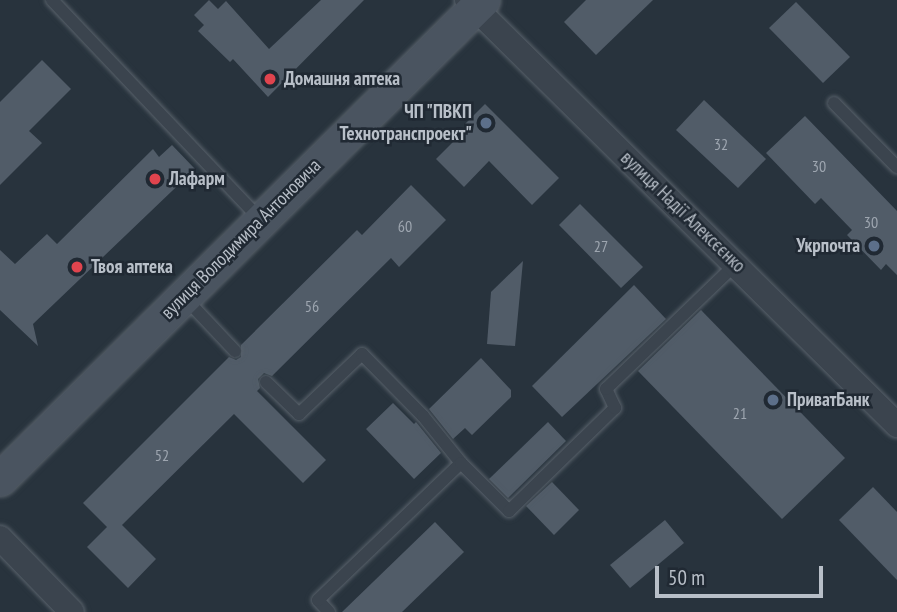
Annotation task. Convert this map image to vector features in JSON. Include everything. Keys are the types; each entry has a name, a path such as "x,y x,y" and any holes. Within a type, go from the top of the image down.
{"street":[{"name":"вулиця Володимира Антоновича","path":"0,479 475,3"},
{"name":"вулиця Надії Алексєєнко","path":"475,3 897,425"},
{"path":"0,538 72,612"}],"lane":[{"path":"52,0 261,219"},
{"path":"834,103 897,167"},
{"path":"267,382 299,414 362,354 423,416 461,463 509,511 615,408 606,389 736,263"},
{"path":"184,296 235,351"},
{"path":"329,612 318,600 461,463"}],"building":[{"path":"209,0 218,9 226,1 269,49 321,0 364,0 268,97 233,59 230,62 198,31 204,25 194,15"},
{"path":"586,0 653,0 596,55 564,22"},
{"path":"796,2 850,57 823,83 769,28"},
{"path":"42,60 71,89 29,131 42,143 0,185 0,102"},
{"path":"704,100 766,159 738,188 676,130"},
{"path":"485,104 559,178 532,205 489,161 464,187 436,159 468,127 465,124"},
{"path":"805,116 897,211 897,275 886,264 881,270 847,235 852,230 821,198 815,204 766,153"},
{"path":"172,145 195,169 33,324 38,346 0,310 0,250 15,264 47,234 57,244 153,149 159,157"},
{"path":"411,185 446,220 399,267 391,258 272,376 264,373 258,379 260,388 257,391 326,460 303,483 234,414 122,525 156,559 128,588 87,547 107,527 83,503 229,357 236,360 241,357 241,345 357,230 362,235"},
{"path":"580,204 643,267 621,288 559,225"},
{"path":"523,261 515,346 487,344 491,292"},
{"path":"634,285 666,319 562,417 532,386"},
{"path":"701,310 845,458 782,519 638,371"},
{"path":"481,358 511,390 511,397 472,435 465,428 453,439 429,409"},
{"path":"393,403 414,424 416,422 441,453 414,479 366,429"},
{"path":"548,422 566,441 508,498 489,479"},
{"path":"552,482 579,510 554,535 526,506"},
{"path":"873,487 897,512 897,580 839,520"},
{"path":"665,520 684,543 630,588 610,565"},
{"path":"435,522 464,552 402,612 342,612"}],"place":[{"name":"Домашня аптека","path":"270,79"},
{"name":"ЧП \"ПВКП Технотранспроект\"","path":"486,123"},
{"name":"Лафарм","path":"155,179"},
{"name":"Укрпочта","path":"874,246"},
{"name":"Твоя аптека","path":"77,267"},
{"name":"ПриватБанк","path":"773,400"}]}
